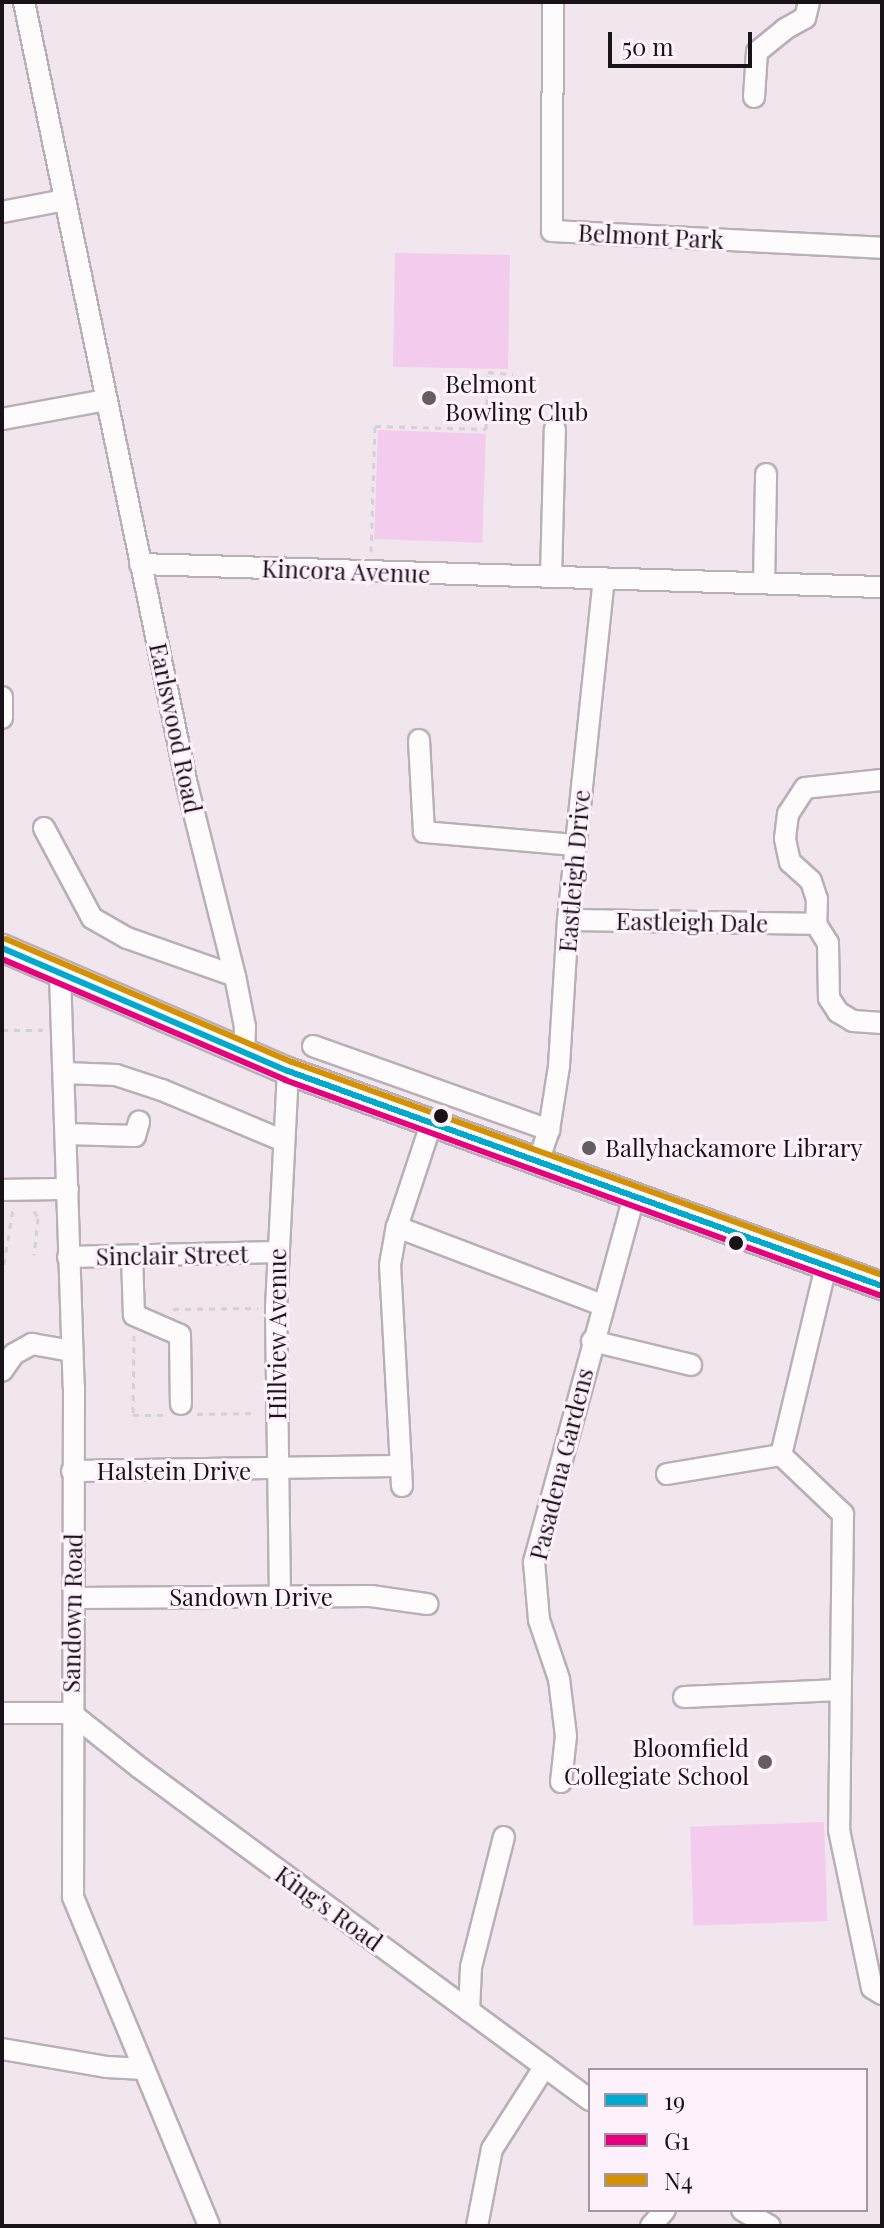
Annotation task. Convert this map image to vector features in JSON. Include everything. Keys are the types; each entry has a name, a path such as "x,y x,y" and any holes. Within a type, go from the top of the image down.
{"main road":[{"path":"2,948 244,1055 882,1286"}],"street":[{"name":"Earlswood Road","path":"24,2 187,785 235,976 245,1027 244,1055"},
{"name":"Belmont Park","path":"553,2 552,231 882,248"},
{"path":"754,97 757,52 785,29 805,18 809,2"},
{"path":"2,212 65,200"},
{"path":"2,419 106,400"},
{"path":"551,577 555,429"},
{"path":"764,583 766,474"},
{"name":"Kincora Avenue","path":"140,564 882,587"},
{"name":"Eastleigh Drive","path":"538,1162 549,1130 559,1066 568,920 604,578"},
{"path":"2,697 2,718"},
{"path":"419,740 424,832 576,845"},
{"path":"882,780 805,788 788,814 785,839 790,862 811,881 817,899 816,924 828,943 829,998 838,1012 853,1021 882,1023"},
{"path":"44,828 92,918 127,938 235,976"},
{"name":"Eastleigh Dale","path":"568,920 816,924"},
{"name":"Sandown Road","path":"60,974 72,1351 75,1598 71,1713 73,1897 209,2226"},
{"path":"313,1046 549,1130"},
{"path":"348,1094 358,1064"},
{"name":"Hillview Avenue","path":"280,1597 276,1308 288,1071"},
{"path":"65,1073 116,1075 162,1090 284,1141"},
{"path":"67,1134 135,1136 139,1122"},
{"path":"431,1124 397,1227 602,1305"},
{"path":"14,1190 68,1189"},
{"name":"Pasadena Gardens","path":"561,1782 566,1736 563,1707 559,1679 539,1620 534,1562 592,1341 634,1197"},
{"name":"Halstein Drive","path":"72,1471 276,1470 401,1476 390,1265 397,1227"},
{"name":"Sinclair Street","path":"68,1257 277,1252"},
{"path":"132,1256 134,1315 180,1335 181,1404"},
{"path":"781,1455 826,1266"},
{"path":"592,1341 691,1365"},
{"path":"2,1371 14,1354 32,1344 72,1351"},
{"path":"667,1474 781,1455"},
{"path":"781,1455 843,1514 839,1830 877,1991"},
{"name":"Sandown Drive","path":"75,1598 371,1596 427,1604"},
{"path":"684,1697 840,1690"},
{"path":"2,1713 71,1713"},
{"name":"King's Road","path":"71,1713 140,1768 588,2098"},
{"path":"469,2011 471,1967 504,1837"},
{"path":"2,2049 107,2067 144,2069"},
{"path":"477,2226 492,2149 545,2066"},
{"path":"746,2212 770,2226"}],"path":[{"path":"371,572 375,426 486,429 488,372 513,374"},
{"path":"2,1030 63,1031"},
{"path":"14,1190 38,1218 34,1255"},
{"path":"2,1276 14,1190"},
{"path":"134,1310 276,1308"}],"shaded area":[{"path":"395,253 510,255 508,369 393,367"},
{"path":"378,430 486,434 482,543 374,539"},
{"path":"824,1822 827,1921 694,1926 690,1827"}],"transit line":[{"name":"N4","path":"6,939 292,1062 882,1275"},
{"name":"19","path":"2,948 288,1071 882,1286"},
{"name":"G1","path":"2,959 285,1080 879,1295"}],"place":[{"name":"Belmont Bowling Club","path":"429,398"},
{"name":"Ballyhackamore Library","path":"589,1148"},
{"name":"Bloomfield Collegiate School","path":"765,1762"}]}
